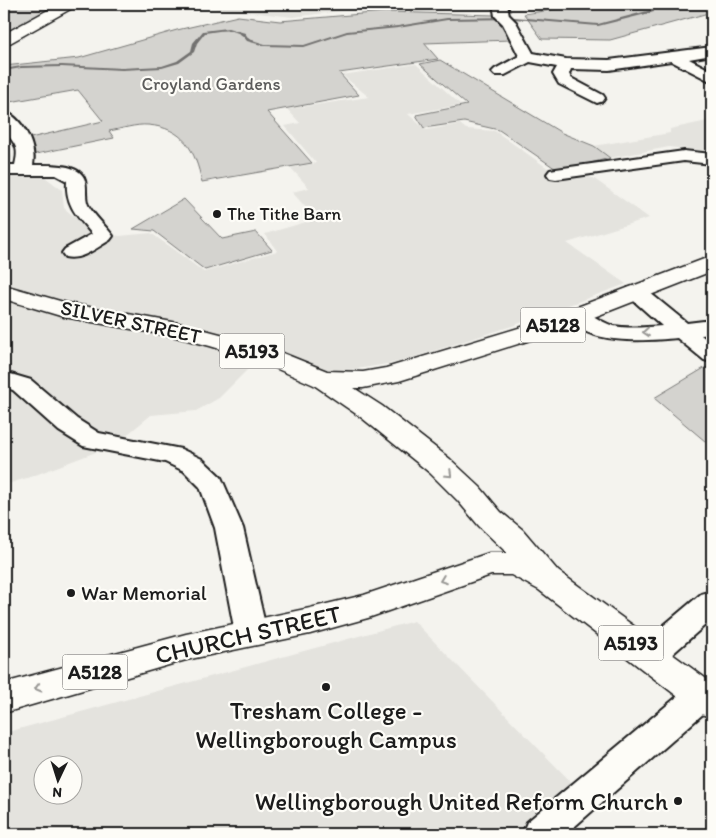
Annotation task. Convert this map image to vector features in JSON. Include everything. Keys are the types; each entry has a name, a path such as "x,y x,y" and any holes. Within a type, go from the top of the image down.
{"main road":[{"path":"4,40 69,4"},
{"name":"A5128","path":"390,375 544,328 712,263"},
{"name":"SILVER STREET","path":"4,292 64,310 178,330 266,355 323,379 412,442 469,494 490,519"},
{"path":"323,379 363,380 390,375"},
{"path":"372,412 370,401 372,390 390,375"},
{"name":"A5193","path":"490,519 496,539 496,547 489,564 512,564 551,582 707,699"},
{"name":"A5193","path":"490,519 512,538 551,582"},
{"name":"CHURCH STREET","path":"4,698 186,647 310,621 368,606 489,564"}],"street":[{"path":"503,14 520,42 523,52 528,57 566,64 609,65 712,51"},
{"path":"500,72 528,57"},
{"path":"674,57 712,77"},
{"path":"566,64 561,74 564,81 597,98"},
{"path":"4,117 23,139 27,157 23,169"},
{"path":"556,174 684,156 712,159"},
{"path":"4,170 60,170 76,179 74,194 84,217 103,236 72,253"},
{"path":"636,293 712,355"},
{"path":"577,316 595,327 612,333 643,333 712,327"},
{"path":"4,379 22,385 68,425 92,440 172,455 193,465 212,484 229,528 251,633"},
{"path":"649,656 712,602"},
{"path":"540,834 707,699"}],"shaded area":[{"path":"179,4 375,4 373,7 293,17"},
{"path":"416,64 461,105 408,114 426,130 460,124 466,129 495,131 556,174 593,178 649,218 567,243 626,284 512,326 399,362 339,372 315,371 265,352 219,398 196,411 151,415 123,438 96,452 4,485 4,137 8,141 12,157 7,175 45,177 62,190 64,208 92,232 120,236 151,233 204,272 277,251 265,234 316,219 292,192 309,188 291,168 316,163 285,126 300,123 287,109 369,97 342,75"},
{"path":"712,120 712,152 669,147 610,158 594,146 670,133 670,129"},
{"name":"Tresham College - Wellingborough Campus","path":"414,621 577,788 518,834 4,834 4,733"}],"green space":[{"path":"4,4 59,4 4,35"},
{"path":"573,4 712,4 712,12 610,40 542,39 524,14 563,8"},
{"name":"Croyland Gardens","path":"385,12 494,15 511,40 424,43 438,59 339,73 359,95 267,112 312,163 202,182 196,160 186,143 171,131 148,125 109,131 114,138 31,155 26,139 103,121 78,90 4,103 4,66 79,58 177,30 238,16 280,21"},
{"path":"440,60 562,133 594,146 610,158 559,171 499,130 464,122 424,128 416,115 467,105 420,64"},
{"path":"184,199 222,239 256,232 272,250 205,270 154,231 133,229"},
{"path":"706,367 712,372 712,447 654,398"}],"waterway":[{"path":"4,70 21,67 62,66 122,69 162,67 178,62 193,51 195,43 204,32 228,29 244,34 248,40 265,45 304,46 347,32 398,27 447,19 514,18 598,25 653,11 651,6 692,6 704,4"}],"place":[{"name":"The Tithe Barn","path":"217,214"},
{"name":"War Memorial","path":"71,593"},
{"name":"Tresham College - Wellingborough Campus","path":"326,687"},
{"name":"Wellingborough United Reform Church","path":"678,801"}]}
